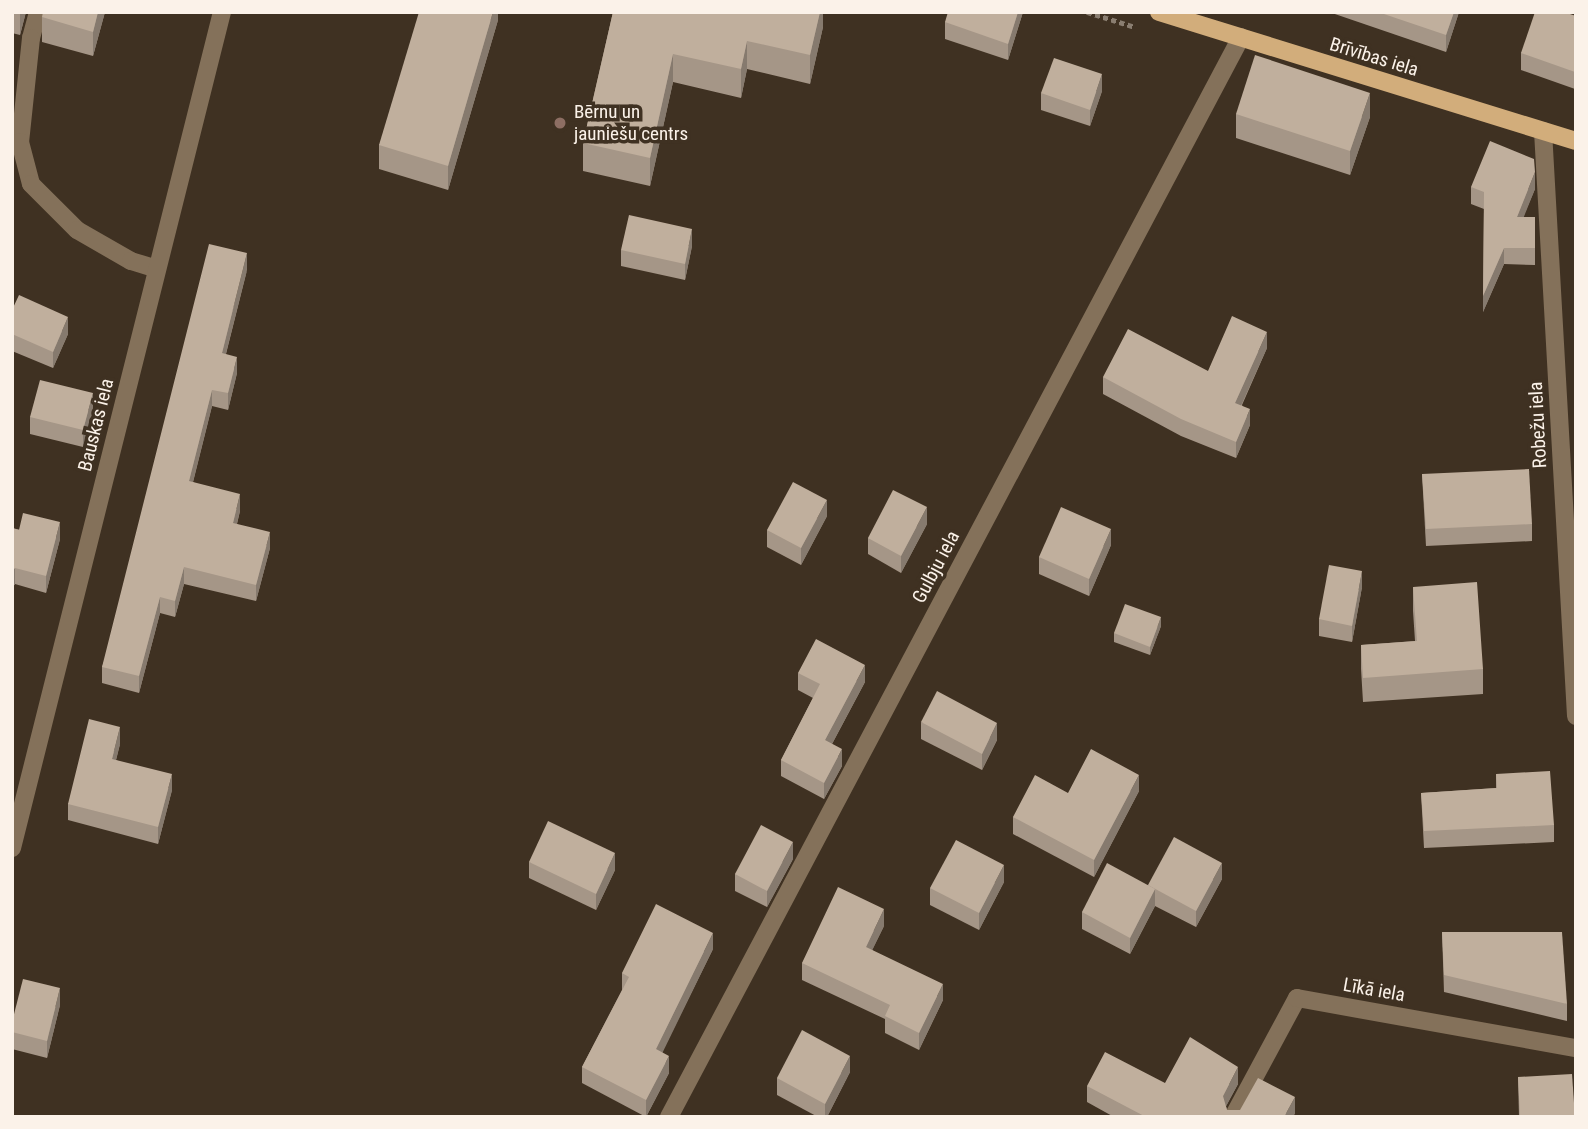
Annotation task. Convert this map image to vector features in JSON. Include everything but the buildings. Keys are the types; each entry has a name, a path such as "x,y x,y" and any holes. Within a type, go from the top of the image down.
{"main road":[{"name":"Brīvības iela","path":"1159,12 1576,141"}],"street":[{"path":"38,12 31,38 20,142 31,184 77,230 131,261 157,269"},
{"name":"Bauskas iela","path":"12,848 222,12"},
{"name":"Gulbju iela","path":"669,1117 1241,37"},
{"name":"Robežu iela","path":"1543,131 1576,716"},
{"name":"Līkā iela","path":"1233,1117 1297,998 1576,1048"}],"place":[{"name":"Bērnu un jauniešu centrs","path":"560,123"}]}
